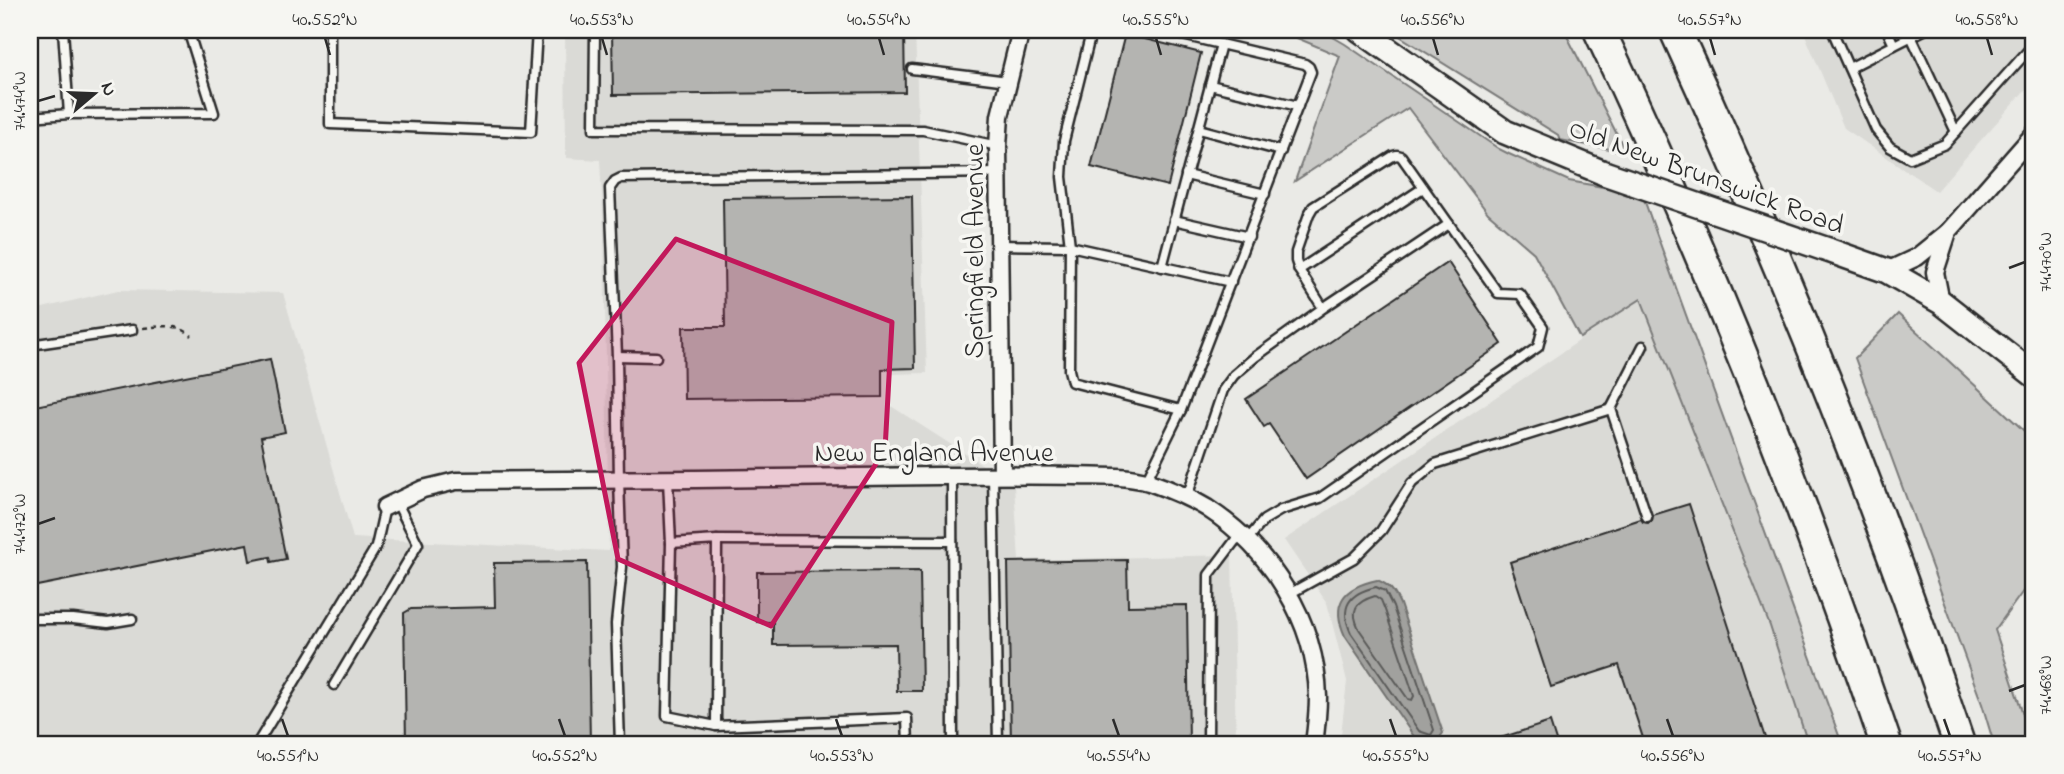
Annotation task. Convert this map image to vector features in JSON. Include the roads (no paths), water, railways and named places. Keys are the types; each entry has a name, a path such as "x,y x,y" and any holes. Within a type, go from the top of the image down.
{"highway":[{"path":"1599,30 1690,230 1755,391 1819,556 1886,744"},
{"path":"1675,30 1749,195 1829,387 1880,519 1959,744"}],"main road":[{"name":"Old New Brunswick Road","path":"1360,30 1505,132 1604,173 1887,271 1941,302 2034,375"}],"street":[{"name":"Springfield Avenue","path":"998,475 998,146 1000,116 1021,30"},
{"path":"1887,271 1917,257 1948,232 2034,134"},
{"path":"1941,302 1935,272 1948,232"},
{"name":"New England Avenue","path":"391,504 423,489 456,481 998,475 1121,477 1146,481 1207,508 1266,560 1289,594 1304,626 1315,668 1318,698 1314,744"}],"lane":[{"path":"63,30 69,114"},
{"path":"30,117 69,114 214,113 188,30"},
{"path":"330,30 330,124 531,132 537,30"},
{"path":"595,30 594,129 923,130 998,146"},
{"path":"1093,30 1064,141 1062,177 1070,246 1069,370 1072,382 1181,410"},
{"path":"1146,481 1181,410 1311,72 1310,67 1305,64 1161,30"},
{"path":"1832,30 1876,130 1890,147 1910,158 1945,144 2034,44"},
{"path":"1887,30 1894,45"},
{"path":"1849,68 1924,30"},
{"path":"1911,36 1956,132"},
{"path":"1162,267 1221,44"},
{"path":"912,69 1008,81"},
{"path":"1210,85 1298,106"},
{"path":"1199,129 1281,151"},
{"path":"1208,744 1209,575 1243,537 1264,520 1281,510 1320,498 1538,347 1543,327 1520,294 1498,293 1401,156 1397,155 1313,207 1309,214 1296,252 1296,261 1323,308"},
{"path":"620,744 616,624 622,567 610,188 621,178 998,173"},
{"path":"1186,175 1265,194"},
{"path":"1299,270 1423,188"},
{"path":"1174,220 1249,237"},
{"path":"1186,497 1223,390 1234,375 1323,308 1449,224"},
{"path":"999,245 1070,246 1231,282"},
{"path":"30,345 132,330"},
{"path":"1643,346 1611,409 1647,517"},
{"path":"617,356 656,357"},
{"path":"1289,594 1354,558 1381,531 1412,483 1435,464 1611,409"},
{"path":"998,475 998,744"},
{"path":"952,476 953,744"},
{"path":"668,480 671,543 667,716 716,726 907,718 908,744"},
{"path":"334,685 418,544 391,504"},
{"path":"257,744 376,547 391,504"},
{"path":"671,543 717,540 952,541"},
{"path":"716,726 717,540"},
{"path":"30,619 73,619 108,623 131,619"}],"water":[{"path":"1377,580 1391,589 1400,604 1443,733 1438,740 1429,742 1415,738 1345,636 1339,614 1343,598 1356,587"}]}
